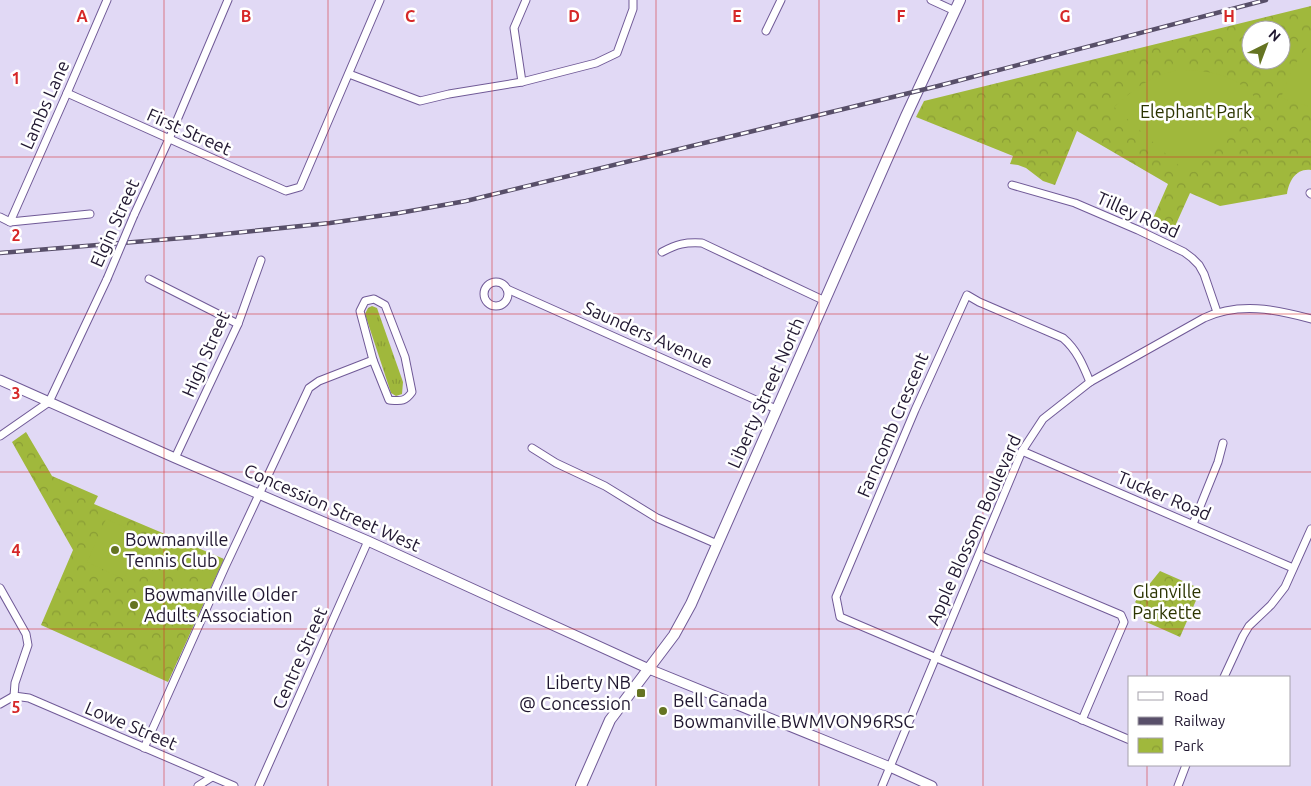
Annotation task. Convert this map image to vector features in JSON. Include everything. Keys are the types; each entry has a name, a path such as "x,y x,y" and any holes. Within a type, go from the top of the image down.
{"main road":[{"name":"Liberty Street North","path":"581,786 610,720 674,635 691,604 906,116 960,0"}],"street":[{"name":"Lambs Lane","path":"10,222 106,0"},
{"name":"Elgin Street","path":"49,402 169,140 228,0"},
{"path":"380,0 349,74 420,101 449,94 522,82 596,63 617,53 633,9 632,0"},
{"path":"522,82 514,28 526,0"},
{"path":"766,31 781,0"},
{"path":"931,0 955,11"},
{"name":"First Street","path":"67,93 286,191 300,187 349,74"},
{"name":"Tilley Road","path":"1012,185 1075,203 1184,252 1199,265 1204,274 1217,312"},
{"path":"0,218 10,222 90,214"},
{"path":"662,252 677,244 688,242 702,243 825,301"},
{"name":"High Street","path":"176,458 238,324 261,260"},
{"path":"149,279 238,324"},
{"name":"Saunders Avenue","path":"507,289 776,409"},
{"name":"Farncomb Crescent","path":"934,658 840,618 836,597 967,295 1062,338 1076,352 1090,382"},
{"path":"374,299 385,305 405,358 412,392 408,398 400,401 389,400 373,360 360,311 365,302 374,299"},
{"name":"Apple Blossom Boulevard","path":"882,786 1022,451 1043,418 1090,382 1217,312 1259,308 1278,310 1311,319"},
{"path":"144,748 259,494 310,388 319,381 373,360"},
{"name":"Concession Street West","path":"0,380 368,541 650,668 932,786"},
{"path":"0,436 49,402"},
{"path":"1193,524 1218,462 1223,443"},
{"path":"532,448 556,463 605,486 657,518 717,544"},
{"name":"Tucker Road","path":"1022,451 1293,568"},
{"path":"1224,676 1249,626 1279,596 1311,529"},
{"name":"Centre Street","path":"262,785 368,541"},
{"path":"979,555 1121,615 1124,622 1082,720"},
{"path":"0,588 26,634 28,645 16,683 14,696 0,704"},
{"path":"934,658 1128,739"},
{"name":"Lowe Street","path":"14,696 29,698 234,786"},
{"path":"1178,786 1186,766"},
{"path":"198,786 212,777"}],"green space":[{"name":"Elephant Park","path":"1311,6 1311,170 1301,171 1294,176 1289,184 1287,194 1220,206 1190,193 1172,233 1151,223 1168,184 1077,131 1055,185 1043,181 1026,168 1010,164 1013,156 916,117 924,101 1241,23 1241,70 1291,70 1291,20 1254,20"},
{"path":"1311,43 1311,107 1281,98 1296,62"},
{"path":"1178,70 1213,73 1233,80 1243,86 1259,103 1194,172 1186,172 1114,107 1143,84"},
{"path":"372,306 377,308 403,382 402,394 396,396 391,393 365,314 368,308"},
{"path":"26,432 52,476 98,496 94,504 224,559 168,682 41,625 73,550 12,442"},
{"name":"Bowmanville Tennis Club","path":"106,519 135,532 142,539 124,579 87,562"},
{"name":"Glanville Parkette","path":"1160,571 1201,589 1180,637 1144,621 1142,611 1135,602"}],"railway":[{"path":"0,253 195,237 330,223 466,201 938,86 1266,0"}],"place":[{"name":"Bowmanville Tennis Club","path":"115,550"},
{"name":"Bowmanville Older Adults Association","path":"134,605"},
{"name":"Liberty NB @ Concession","path":"641,693"},
{"name":"Bell Canada Bowmanville BWMVON96RSC","path":"663,711"}]}
